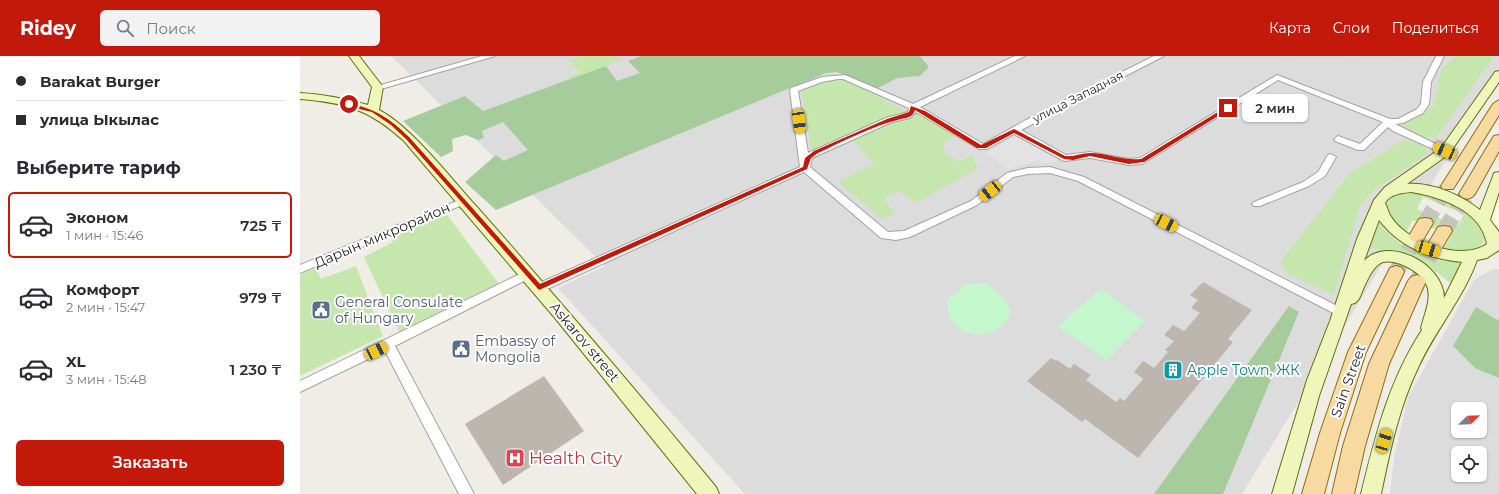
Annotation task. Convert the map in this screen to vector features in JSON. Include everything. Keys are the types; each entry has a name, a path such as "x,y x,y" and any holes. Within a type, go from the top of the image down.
{"main road":[{"path":"1448,186 1499,104"},
{"path":"1467,194 1499,139"},
{"name":"Sain Street","path":"1313,494 1318,473 1358,352 1396,272"},
{"name":"Sain Street","path":"1343,494 1354,446 1379,364 1417,282"}],"street":[{"path":"354,56 378,88 373,111"},
{"path":"378,88 491,56"},
{"path":"1021,56 913,107 845,77 830,76 794,90 805,168 885,234 896,236 906,234 974,203 1010,175 1028,171 1050,170 1081,179 1340,313"},
{"name":"улица Западная","path":"913,107 924,112 979,146 984,147 1014,130 1160,56"},
{"path":"1338,139 1361,148 1389,122 1400,121 1420,111 1425,104 1427,82 1440,56"},
{"path":"1282,494 1290,462 1321,364 1340,313 1364,234 1381,200 1402,180 1428,165 1445,151 1499,74"},
{"path":"1014,130 1064,158 1090,155 1137,162 1179,139 1277,77 1389,122 1396,129 1445,151"},
{"name":"Askarov street","path":"300,96 319,97 373,111 393,124 408,138 528,274 639,406 709,494"},
{"path":"539,288 805,168 808,158 816,152 889,120 907,116 912,113 913,107"},
{"path":"1257,204 1306,184 1322,174 1331,157"},
{"path":"1372,494 1380,455 1396,399 1411,365 1460,284 1474,256 1486,253 1494,246 1495,236 1491,224 1490,198 1499,176"},
{"path":"1381,200 1400,189 1427,190 1458,201 1491,224"},
{"name":"Дарын микрорайон","path":"300,269 464,200"},
{"path":"1381,200 1382,216 1386,222 1400,235 1413,243 1443,254 1474,256 1499,260"},
{"path":"1340,313 1357,290 1369,264 1382,257 1407,261 1425,272 1434,280 1436,288 1436,299 1426,340"},
{"path":"300,387 388,345 528,274"},
{"path":"388,345 467,494"}],"shaded area":[{"path":"391,56 1499,56 1499,73 1242,494 745,494 558,288 605,266"},
{"path":"1018,135 1061,158 1052,163 1032,162 1009,169 986,153"},
{"path":"1499,176 1499,231 1490,224 1487,212"},
{"path":"1493,269 1499,269 1499,494 1390,494 1394,457 1408,397 1474,280"}],"green space":[{"path":"583,56 614,56 622,60 568,80 566,78 580,72 568,60"},
{"path":"641,56 920,56 929,67 920,76 897,78 878,88 837,72 826,73 496,210 465,182 496,155 504,161 528,150 503,122 482,131 484,138 478,140 466,135 452,139 453,151 441,157 403,121 465,96 483,111 606,66 617,81 640,73 628,61"},
{"path":"1455,56 1494,56 1437,137 1426,138 1400,127 1434,105 1441,70"},
{"path":"828,80 847,80 907,112 920,112 955,136 943,143 946,154 959,162 972,155 978,168 916,203 900,191 886,196 887,204 895,213 882,219 838,182 874,164 851,138 836,143 829,141 812,151 801,92"},
{"path":"1405,139 1423,146 1429,153 1374,190 1360,206 1334,295 1288,274 1281,261 1350,173"},
{"path":"1422,193 1444,199 1473,216 1486,236 1484,242 1478,247 1469,250 1450,250 1430,245 1411,235 1397,223 1388,211 1388,201 1399,194","holes":["1423,197 1464,214 1458,226 1417,209","1413,220 1451,236 1445,247 1407,231"]},
{"path":"444,211 500,285 400,334 364,257 393,242 389,234"},
{"path":"1378,223 1395,239 1417,252 1441,260 1465,262 1450,283 1430,267 1412,258 1402,254 1367,247"},
{"path":"356,266 383,336 300,376 300,275 316,268 321,279"},
{"path":"967,284 991,286 1007,302 1010,311 1008,319 1002,327 993,332 982,334 971,333 960,328 953,322 948,312 948,299"},
{"path":"1101,289 1145,321 1107,360 1057,326"},
{"path":"1289,306 1299,312 1223,494 1154,494"},
{"path":"1476,307 1499,321 1499,378 1475,368 1453,346"}],"building":[{"name":"Apple Town, ЖК","path":"1203,282 1252,310 1228,339 1233,342 1138,458 1085,419 1082,422 1027,381 1051,358 1056,361 1057,360 1070,369 1074,364 1091,375 1086,380 1116,402 1120,398 1124,401 1143,379 1134,372 1143,361 1154,368 1168,352 1165,350 1174,341 1164,335 1173,325 1184,331 1200,313 1191,308 1198,300 1190,295"},
{"name":"Health City","path":"544,376 584,431 503,485 465,424"}],"tunnel":[{"path":"1425,223 1448,186"},
{"path":"1444,231 1467,194"},
{"path":"1396,272 1417,236"},
{"path":"1417,281 1436,244"}],"place":[{"name":"General Consulate of Hungary","path":"321,310"},
{"name":"Embassy of Mongolia","path":"461,349"},
{"name":"Apple Town, ЖК","path":"1173,370"},
{"name":"Health City","path":"515,458"}],"route":[{"path":"349,104 373,111 393,124 408,138 527,272 539,288 805,168 808,158 828,145 889,120 907,116 912,113 913,107 924,112 979,146 984,147 1014,130 1064,158 1069,159 1084,155 1097,155 1129,162 1142,161 1228,108"}]}
